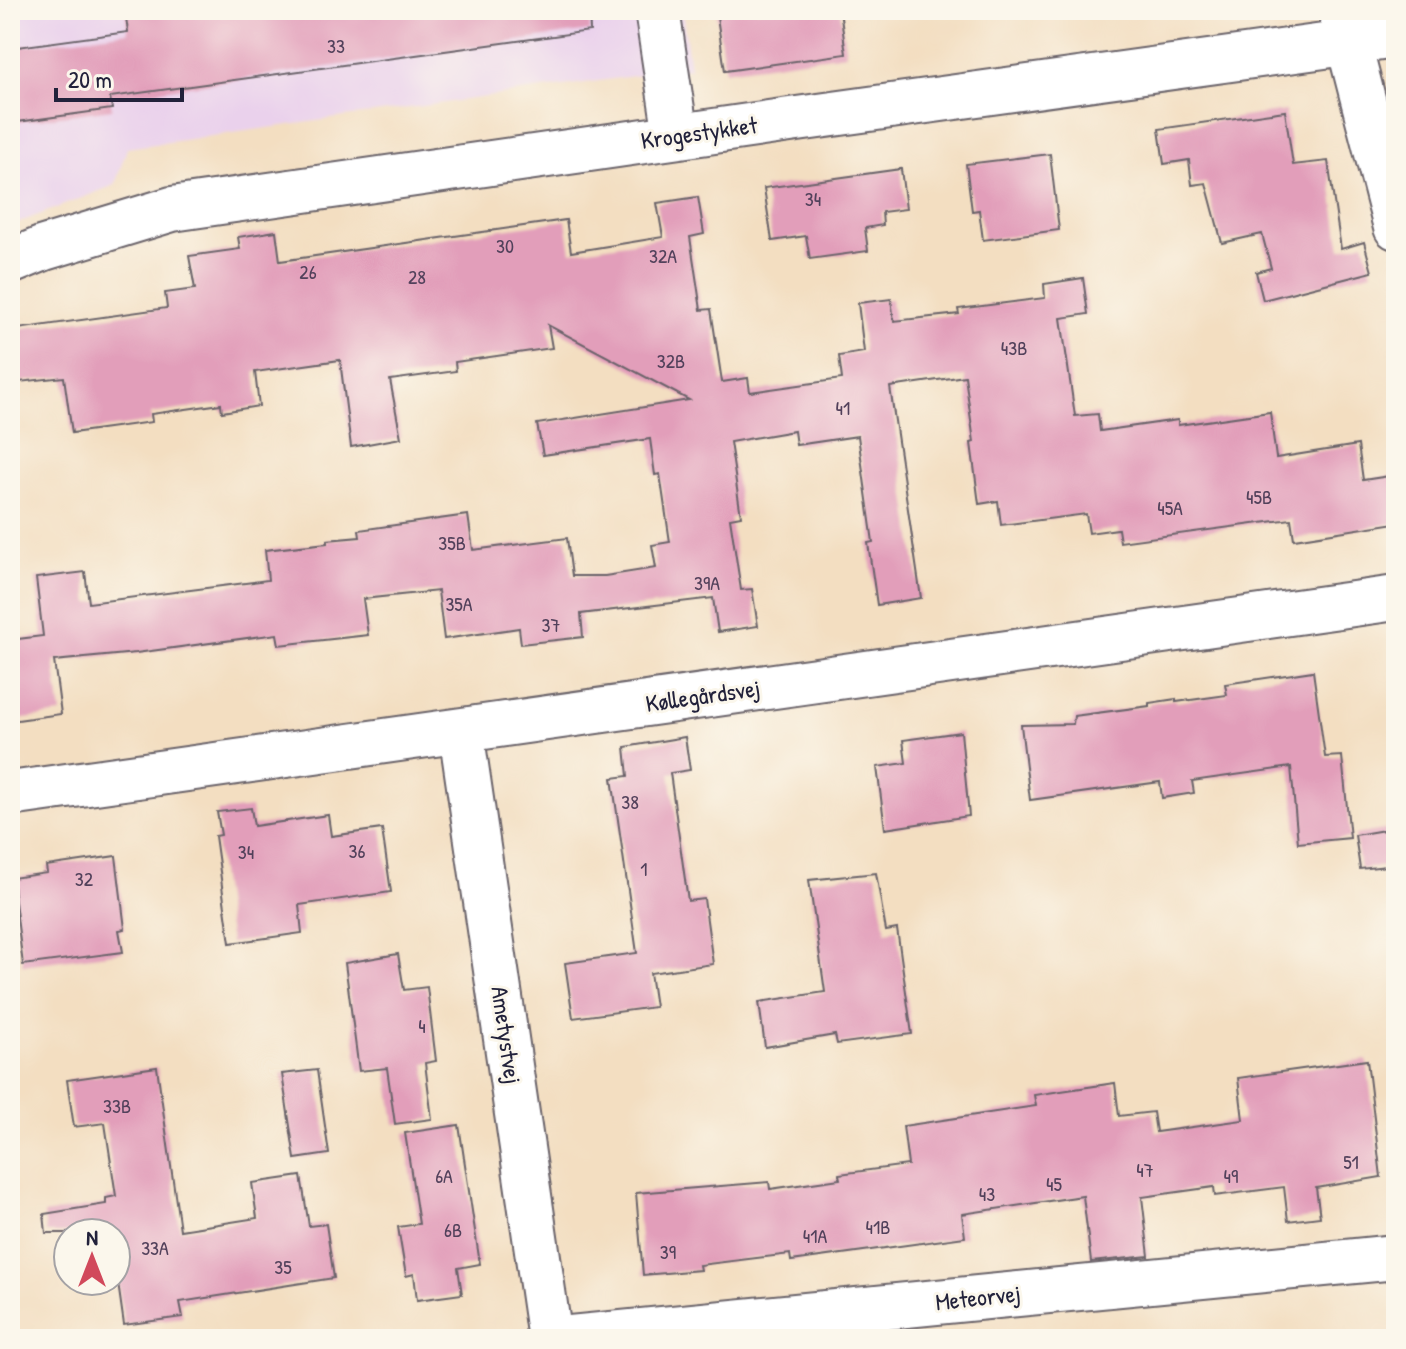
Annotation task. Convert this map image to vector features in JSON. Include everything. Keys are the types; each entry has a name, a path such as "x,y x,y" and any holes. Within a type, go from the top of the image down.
{"street":[{"path":"657,10 676,136"},
{"path":"1345,26 1396,227"},
{"name":"Krogestykket","path":"10,262 44,248 172,209 676,136 1345,26 1396,36"},
{"name":"Køllegårdsvej","path":"10,794 1396,598"},
{"name":"Ametystvej","path":"461,731 550,1339"},
{"name":"Meteorvej","path":"560,1339 1396,1257"}],"shaded area":[{"path":"10,10 682,10 690,68 127,148 115,185 10,226"}],"building":[{"path":"125,10 589,10 590,31 110,97 112,109 10,123 10,48 128,32"},
{"path":"716,10 840,10 846,54 725,71"},
{"path":"1285,111 1293,165 1328,161 1341,249 1364,242 1372,272 1263,300 1256,272 1271,268 1262,234 1222,243 1206,183 1192,185 1189,160 1164,164 1159,129"},
{"path":"1050,154 1059,230 983,240 979,210 972,211 966,164"},
{"path":"901,169 906,209 882,212 883,225 865,228 868,251 810,259 806,236 772,241 764,188"},
{"path":"698,197 704,234 690,237 701,310 711,309 722,382 748,378 750,392 842,379 839,356 864,352 858,303 891,299 894,321 959,314 958,309 1045,298 1044,284 1083,278 1088,314 1061,318 1075,416 1098,414 1100,431 1178,420 1178,425 1270,412 1276,458 1358,445 1363,480 1396,475 1396,523 1294,539 1291,519 1120,542 1118,529 1089,533 1086,514 1001,525 998,501 979,504 965,376 890,387 921,598 877,605 868,543 873,542 858,436 796,445 794,431 730,442 741,516 730,518 741,590 752,589 758,626 718,632 713,598 581,614 583,637 521,644 519,628 444,639 438,591 363,599 368,635 279,645 277,634 54,661 61,714 10,721 10,640 43,636 36,578 85,572 89,603 268,580 265,550 360,537 359,530 468,515 473,550 567,538 572,576 605,576 656,568 652,545 670,542 660,474 655,475 650,439 543,455 537,424 689,400 548,325 552,348 455,362 456,371 390,380 401,438 351,447 340,360 255,372 259,406 222,412 221,404 151,414 152,422 72,433 64,377 10,383 10,330 167,308 165,293 195,289 189,256 240,249 238,237 276,231 280,261 566,220 571,252 663,237 657,203"},
{"path":"1313,671 1325,757 1342,756 1350,838 1298,843 1291,767 1192,781 1194,793 1162,798 1160,782 1030,800 1021,725 1073,724 1074,716 1149,706 1149,703 1176,699 1176,702 1227,695 1225,684"},
{"path":"961,732 969,816 885,829 877,767 906,763 903,740"},
{"path":"685,737 690,770 670,773 688,901 704,899 713,964 650,973 655,1007 573,1018 565,963 637,953 612,778 628,776 625,747"},
{"path":"251,808 254,826 328,815 331,836 382,829 391,892 299,905 302,933 230,943 215,836 221,835 217,812"},
{"path":"1396,828 1396,865 1360,869 1355,835"},
{"path":"116,856 125,929 119,930 123,952 23,965 12,878 47,873 46,866"},
{"path":"876,873 886,931 897,929 912,1034 837,1044 835,1035 765,1047 759,1002 825,992 809,880"},
{"path":"398,954 404,990 427,987 436,1061 425,1063 432,1119 395,1124 387,1068 359,1071 345,963"},
{"path":"1367,1060 1381,1177 1316,1188 1320,1217 1288,1221 1284,1187 1215,1196 1214,1187 1142,1197 1149,1256 1091,1262 1083,1196 962,1214 965,1237 791,1261 790,1254 699,1265 700,1270 643,1275 636,1193 769,1182 770,1189 840,1179 839,1174 908,1165 903,1126 1036,1106 1034,1095 1115,1083 1119,1116 1153,1112 1156,1132 1243,1120 1238,1078"},
{"path":"157,1067 180,1230 257,1218 252,1183 301,1176 309,1226 326,1224 334,1278 180,1302 183,1317 124,1325 120,1297 132,1297 132,1217 52,1217 52,1233 46,1233 44,1214 106,1204 106,1198 116,1196 105,1123 74,1127 67,1080"},
{"path":"317,1070 329,1154 295,1159 282,1074"},
{"path":"459,1125 480,1264 458,1268 462,1294 417,1300 414,1274 406,1276 398,1227 419,1224 405,1133"}]}
